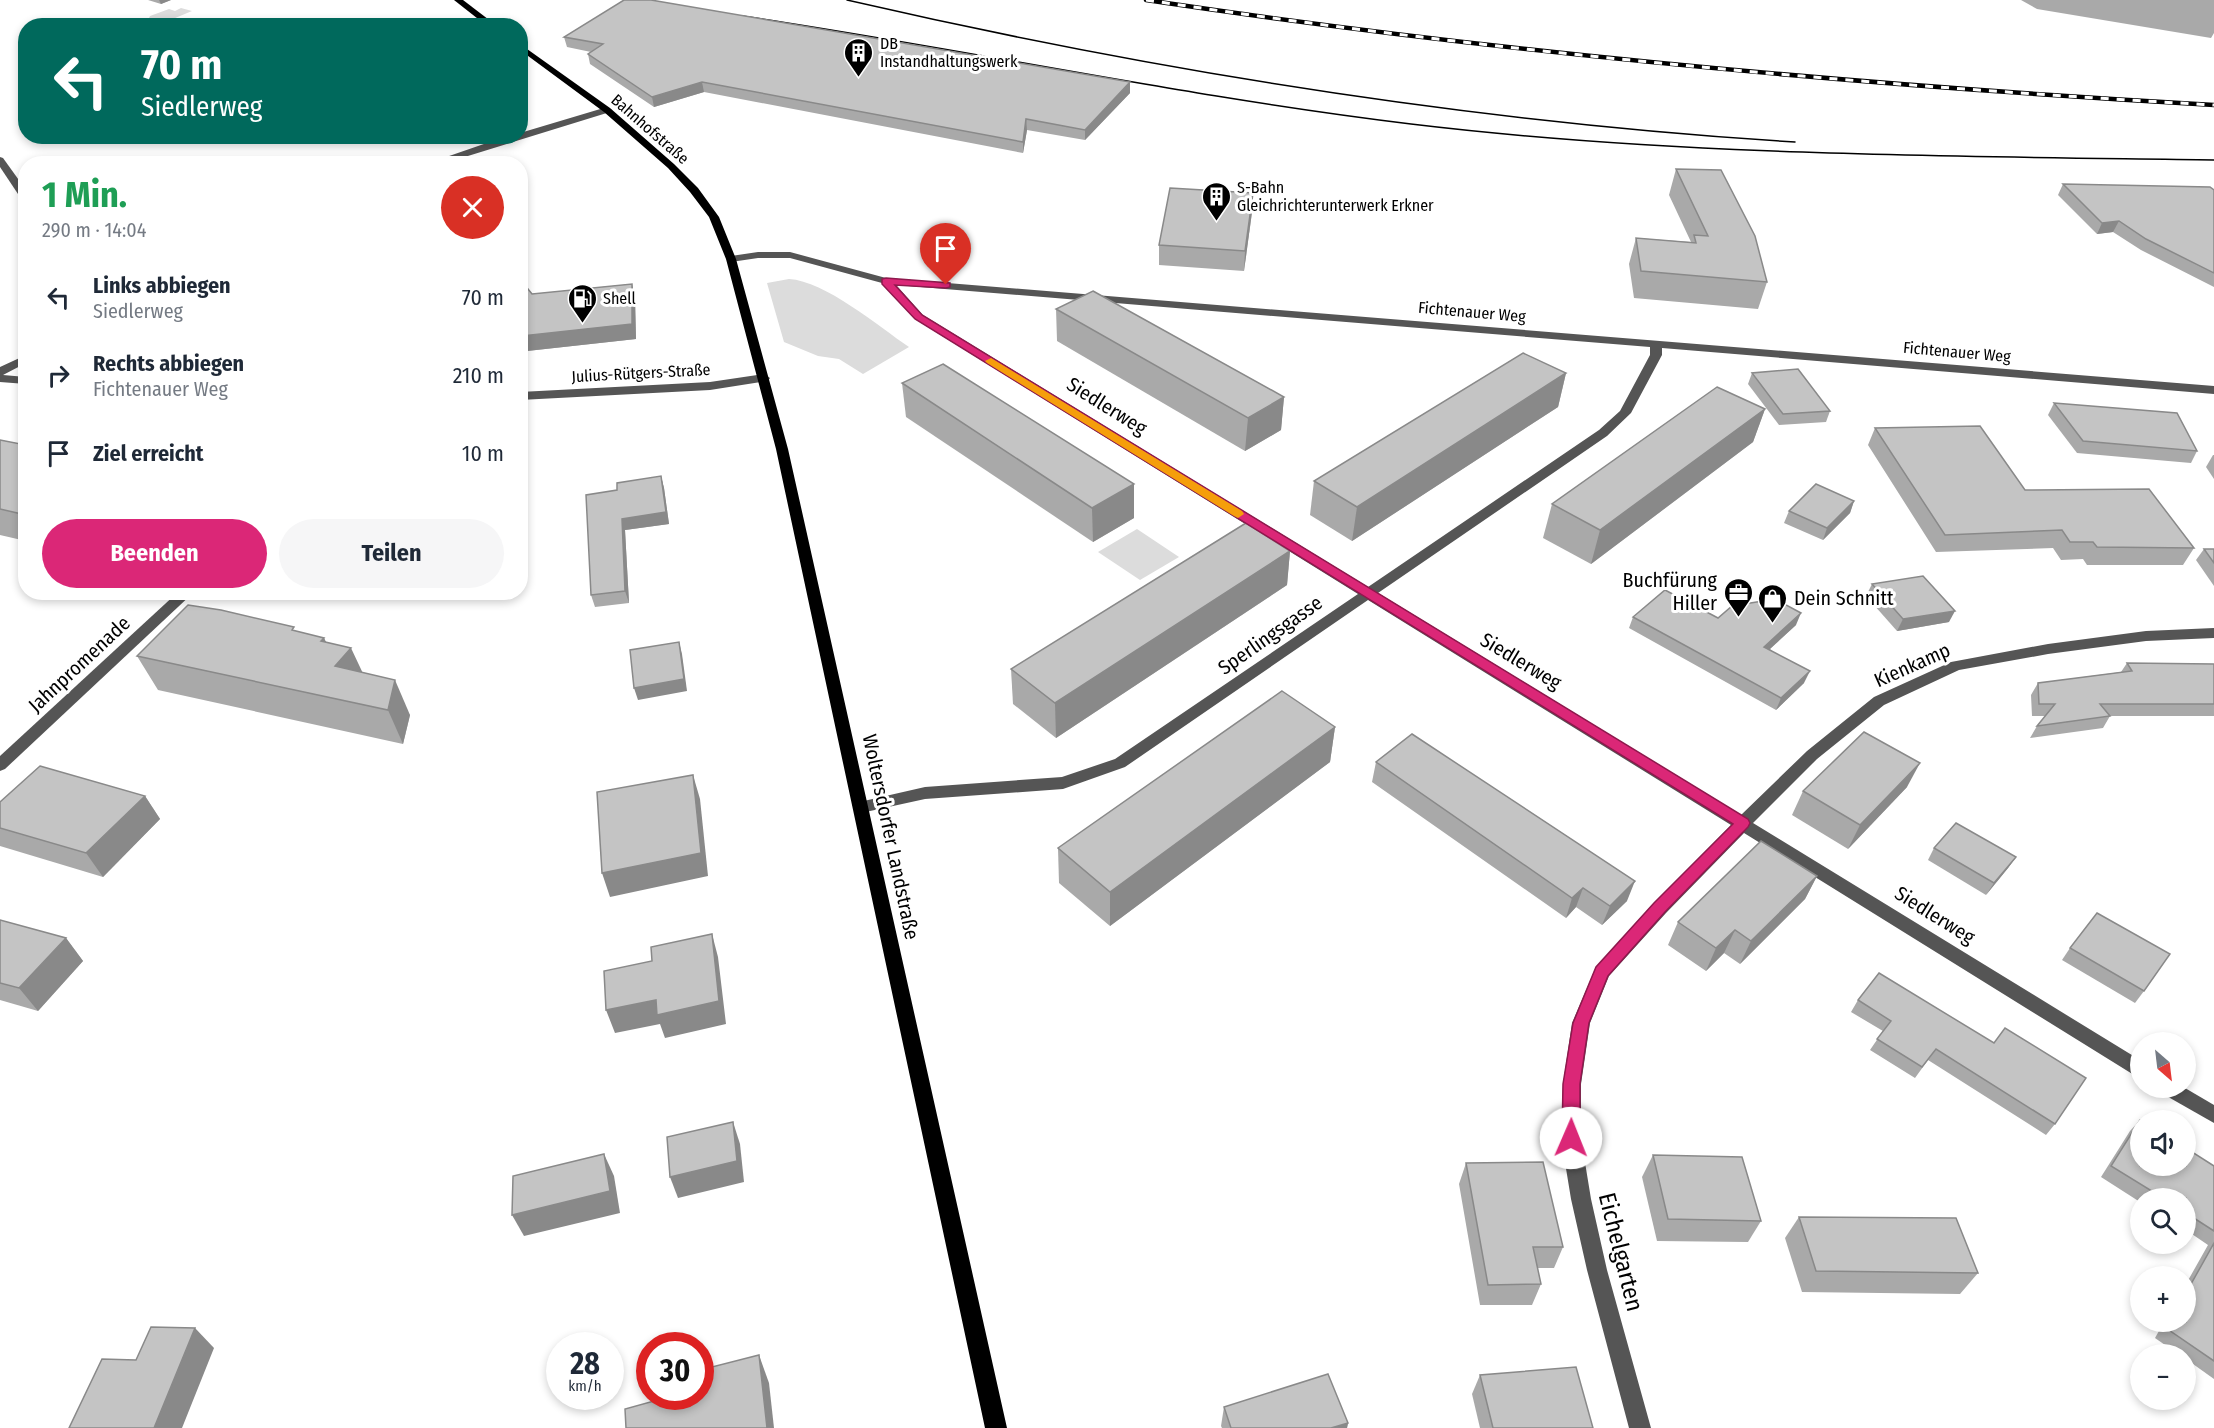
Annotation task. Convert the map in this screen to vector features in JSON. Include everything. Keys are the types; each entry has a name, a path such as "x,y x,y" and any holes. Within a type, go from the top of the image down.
{"main road":[{"path":"459,0 483,18"},
{"name":"Bahnhofstraße","path":"528,52 607,110 694,189 714,216 731,259"},
{"name":"Woltersdorfer Landstraße","path":"731,259 784,460 996,1428"}],"street":[{"path":"528,133 607,110"},
{"path":"456,156 494,144"},
{"path":"0,160 18,186"},
{"name":"Fichtenauer Weg","path":"731,259 758,255 790,255 886,281 2214,390"},
{"name":"Siedlerweg","path":"886,281 919,317 2130,1063"},
{"name":"Sperlingsgasse","path":"861,807 925,793 1063,783 1120,764 1604,433 1625,413 1656,355 1656,343"},
{"path":"0,372 18,362"},
{"path":"0,378 18,380"},
{"name":"Julius-Rütgers-Straße","path":"528,396 710,386 764,378"},
{"name":"Jahnpromenade","path":"0,765 178,600"},
{"name":"Kienkamp","path":"1743,823 1812,755 1879,701 1956,666 2059,647 2146,636 2214,633"},
{"name":"Eichelgarten","path":"1641,1428 1597,1270 1581,1199 1571,1138 1572,1084 1581,1023 1602,972 1660,908 1743,823"},
{"path":"2186,1098 2214,1115"}],"shaded area":[{"path":"181,8 192,11 175,18 149,18 169,9 175,11"},
{"path":"789,279 803,282 835,296 909,347 863,374 839,359 818,356 784,342 767,283"},
{"path":"1137,529 1179,557 1140,580 1098,552"}],"building":[{"name":"DB Instandhaltungswerk","path":"624,0 651,0 1130,82 1085,130 1026,119 1023,142 702,82 652,97 588,54 603,44 564,37"},
{"path":"1676,169 1721,170 1755,236 1767,282 1641,271 1636,238 1696,243 1694,235 1708,236"},
{"path":"2063,184 2210,187 2214,190 2214,273 2146,239 2119,221 2102,223"},
{"path":"1170,188 1253,193 1245,251 1159,245"},
{"path":"632,284 632,324 528,335 528,289 532,294"},
{"path":"1093,291 1284,397 1248,418 1056,309"},
{"path":"1523,353 1566,373 1357,507 1314,481"},
{"path":"943,364 1134,484 1092,508 902,383"},
{"path":"1798,369 1830,411 1783,414 1752,373"},
{"path":"1717,387 1765,409 1600,530 1552,504"},
{"path":"2054,403 2177,413 2197,451 2083,441"},
{"path":"1980,426 2025,490 2149,489 2194,548 2097,547 2093,542 2070,542 2062,530 1945,535 1875,428"},
{"path":"0,440 18,443 18,513 0,509"},
{"path":"661,476 666,512 622,519 625,591 591,595 586,495 617,490 617,483"},
{"path":"1816,484 1854,501 1827,528 1789,511"},
{"path":"1246,523 1290,551 1055,703 1011,669"},
{"path":"2204,549 2214,549 2214,563"},
{"path":"1923,576 1955,611 1903,619 1872,584"},
{"path":"1665,590 1718,618 1732,606 1775,599 1801,613 1764,647 1810,671 1781,698 1633,617"},
{"path":"188,605 221,610 294,627 292,630 324,638 321,641 351,648 335,666 395,680 388,710 137,656"},
{"path":"679,642 684,679 634,688 630,650"},
{"path":"2127,663 2214,664 2214,704 2100,704 2110,716 2037,726 2055,704 2039,704 2038,683 2132,671"},
{"path":"1282,691 1335,727 1110,892 1058,848"},
{"path":"1864,732 1920,763 1860,825 1803,791"},
{"path":"1412,734 1635,881 1610,906 1583,888 1572,898 1376,762"},
{"path":"40,766 145,796 86,853 0,828 0,802"},
{"path":"693,775 701,853 602,873 597,792"},
{"path":"1956,823 2016,857 1994,883 1934,848"},
{"path":"1761,841 1817,876 1751,941 1735,930 1716,948 1678,922"},
{"path":"2097,913 2170,954 2144,991 2070,948"},
{"path":"0,920 66,938 19,988 0,983"},
{"path":"712,934 719,1001 657,1015 656,1000 606,1010 604,971 652,961 651,947"},
{"path":"1879,973 1994,1043 2005,1028 2086,1078 2055,1124 1936,1049 1922,1067 1877,1039 1891,1021 1858,1000"},
{"path":"733,1122 737,1161 670,1177 667,1137"},
{"path":"2130,1136 2130,1176 2196,1176 2196,1154 2214,1166 2214,1231 2196,1219 2196,1188 2147,1188 2111,1166"},
{"path":"604,1154 610,1191 512,1215 513,1176"},
{"path":"1653,1155 1742,1157 1761,1221 1668,1219"},
{"path":"1543,1162 1563,1247 1533,1247 1541,1284 1488,1285 1466,1163"},
{"path":"1799,1217 1956,1218 1978,1273 1816,1271"},
{"path":"2214,1243 2214,1361 2196,1349 2196,1344 2189,1344 2172,1332 2196,1332 2196,1275"},
{"path":"151,1327 195,1328 154,1428 69,1428 102,1359 136,1360"},
{"path":"759,1355 767,1428 626,1428 625,1409 636,1406 636,1410 714,1410 714,1366"},
{"path":"1576,1367 1593,1428 1493,1428 1480,1375"},
{"path":"1328,1374 1348,1423 1331,1428 1231,1428 1224,1407"}],"tram line":[{"path":"847,0 1082,50 1318,90 1556,122 1795,142"},
{"path":"742,16 1327,113 1511,135 1611,143 1812,152 2214,160"}],"railway":[{"path":"1146,0 1412,36 1679,65 1946,88 2214,105"}],"slow traffic":[{"path":"991,361 1238,514"}],"place":[{"name":"DB Instandhaltungswerk","path":"859,78"},
{"name":"S-Bahn Gleichrichterunterwerk Erkner","path":"1216,222"},
{"name":"Shell","path":"582,324"},
{"name":"Buchfürung Hiller","path":"1738,618"},
{"name":"Dein Schnitt","path":"1773,624"}],"route":[{"path":"946,285 886,281 919,317 1743,823 1660,908 1602,972 1581,1023 1572,1084 1571,1138"}]}
